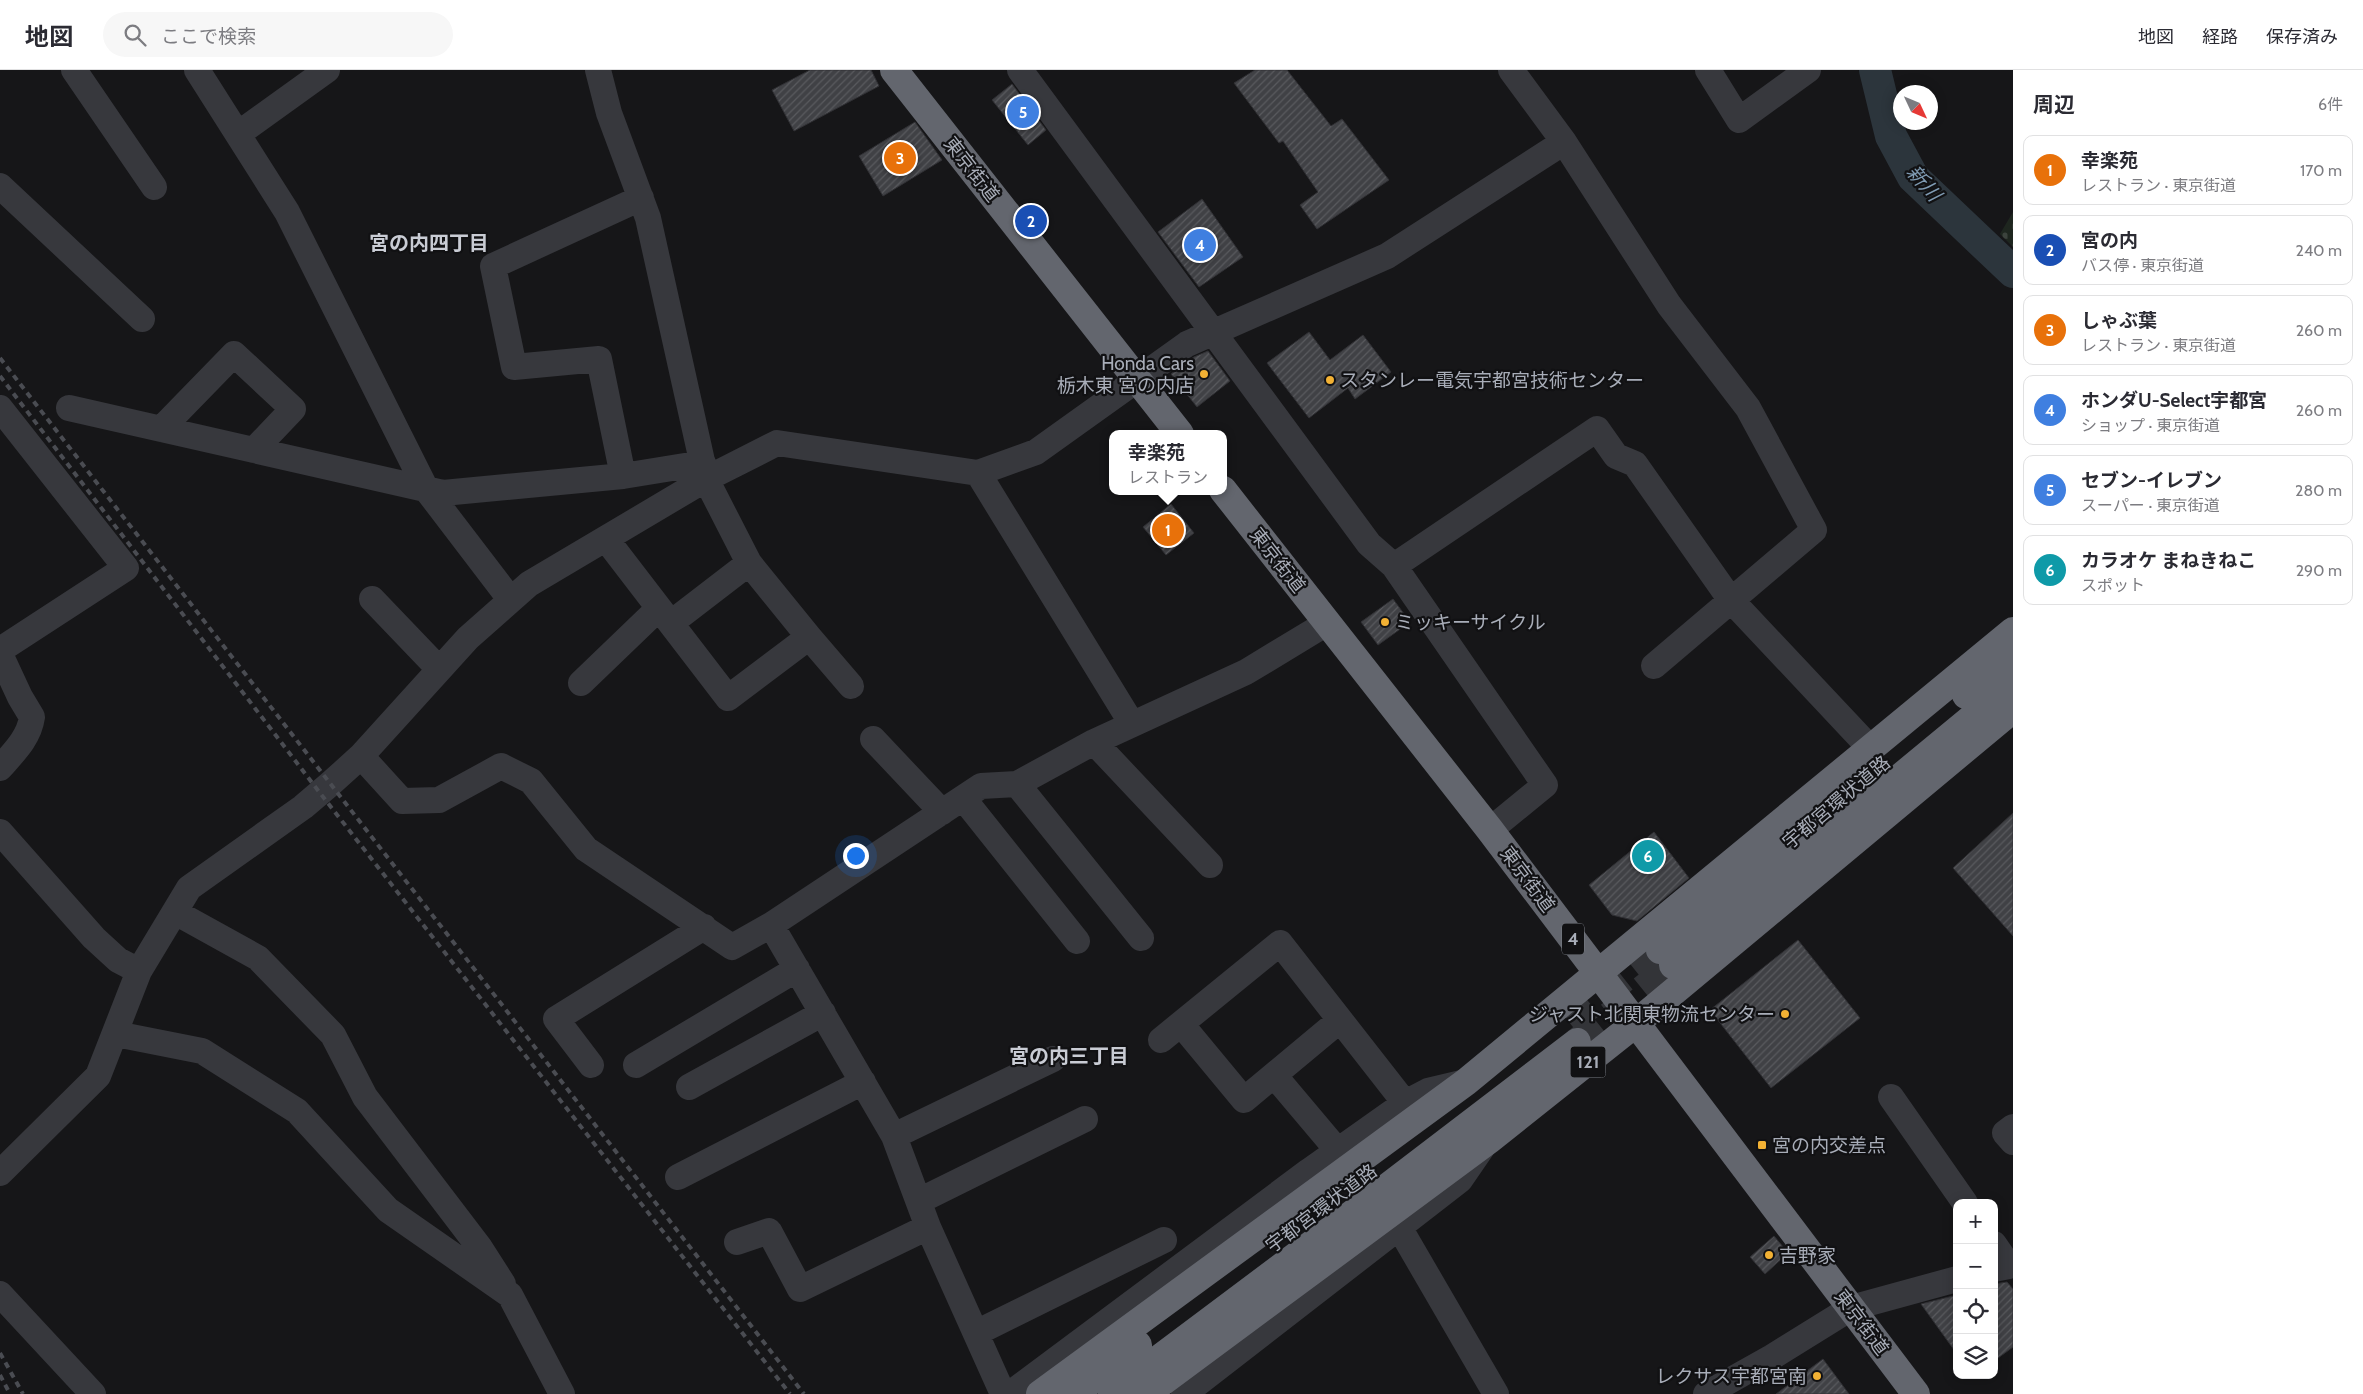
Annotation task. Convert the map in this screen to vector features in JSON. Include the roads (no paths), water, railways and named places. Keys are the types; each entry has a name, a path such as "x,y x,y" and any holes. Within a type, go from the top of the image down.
{"highway":[{"name":"東京街道","path":"904,74 1177,430"},
{"name":"東京街道","path":"1227,495 1490,830 1916,1394"},
{"path":"1040,1394 1466,1082 2013,631"},
{"name":"宇都宮環状道路","path":"2013,656 1860,781 1667,958 2013,684"},
{"name":"121","path":"1146,1394 1489,1140 1636,1023 2013,709"},
{"name":"宇都宮環状道路","path":"1074,1394 1573,1032 1360,1208 1112,1394"}],"street":[{"path":"74,70 154,187"},
{"path":"198,70 287,212 426,489 510,599"},
{"path":"238,134 327,70"},
{"path":"598,70 609,113 648,218 705,471 749,563 851,686"},
{"path":"1020,70 1369,544 1394,566 1545,785 1490,830"},
{"path":"1511,70 1564,142 1669,305 1748,408 1814,530 1730,599 1654,666"},
{"path":"1708,70 1739,120 1808,70"},
{"path":"0,1173 98,1076 139,971 189,888 303,807 361,756 468,638 529,584 606,539 705,471 777,443 978,473 1036,452 1136,378 1187,344 1387,256 1564,142"},
{"path":"0,186 142,319"},
{"path":"623,476 599,360 514,367 493,266 641,198"},
{"path":"161,429 234,354 293,410 254,450"},
{"path":"0,408 126,568 0,650"},
{"path":"69,408 443,493 623,476 705,471"},
{"path":"1394,566 1597,429 1616,456 1635,464 1730,599 1871,749"},
{"path":"978,473 1132,724"},
{"path":"606,539 728,698 809,637"},
{"path":"581,683 665,615 749,563"},
{"path":"372,599 439,669"},
{"path":"361,756 402,801 439,800 501,766 531,781 586,849 732,947 771,925 981,786 1016,784 1094,742 1246,672 1327,623"},
{"path":"0,654 20,697 32,717 30,729 24,740 0,768"},
{"path":"873,739 952,805 1077,941"},
{"path":"1094,742 1210,865"},
{"path":"1016,784 1141,938"},
{"path":"0,832 94,938 118,960 139,971"},
{"path":"174,912 258,958 333,1035 365,1097 480,1248 510,1296 562,1394"},
{"path":"771,925 894,1136 928,1227 1003,1394"},
{"path":"591,1065 556,1019 704,928"},
{"path":"1340,1020 1244,1100 1171,1032 1280,943 1406,1103"},
{"path":"636,1065 797,969"},
{"path":"690,1087 823,1013"},
{"path":"116,1034 202,1051 298,1111 388,1210 510,1296"},
{"path":"894,1136 1053,1059"},
{"path":"1274,1075 1338,1151"},
{"path":"678,1177 863,1082"},
{"path":"1010,1394 1338,1151 1406,1103 1428,1091 1466,1082"},
{"path":"1891,1097 1962,1199"},
{"path":"918,1201 1085,1119"},
{"path":"2013,1127 2005,1133 2013,1142"},
{"path":"1184,1394 1460,1180 1489,1140"},
{"path":"737,1242 769,1231 800,1290 928,1227"},
{"path":"1399,1227 1496,1394"},
{"path":"976,1332 1164,1240"},
{"path":"1998,1250 2009,1266 1998,1269"},
{"path":"1706,1394 1772,1358 1851,1308 1953,1281"},
{"path":"0,1294 93,1394"}],"waterway":[{"name":"新川","path":"1875,70 1891,136 1913,177 2013,272"}],"tunnel":[{"path":"1569,1022 1660,950"},
{"path":"1577,1042 1673,965"}],"railway":[{"path":"0,358 804,1394"},
{"path":"0,376 320,793 790,1394"},
{"path":"0,1353 23,1394"},
{"path":"0,1375 10,1394"}],"place":[{"name":"セブン-イレブン","path":"1023,112"},
{"name":"しゃぶ葉","path":"900,158"},
{"name":"宮の内","path":"1031,221"},
{"name":"ホンダU-Select宇都宮","path":"1200,245"},
{"name":"Honda Cars 栃木東 宮の内店","path":"1204,374"},
{"name":"スタンレー電気宇都宮技術センター","path":"1330,380"},
{"name":"幸楽苑","path":"1168,530"},
{"name":"ミッキーサイクル","path":"1385,622"},
{"name":"カラオケ まねきねこ","path":"1648,856"},
{"name":"ジャスト北関東物流センター","path":"1785,1014"},
{"name":"宮の内交差点","path":"1762,1145"},
{"name":"吉野家","path":"1769,1255"},
{"name":"レクサス宇都宮南","path":"1817,1376"}],"district":[{"name":"宮の内四丁目","path":"429,243"},
{"name":"宮の内三丁目","path":"1069,1056"}]}
